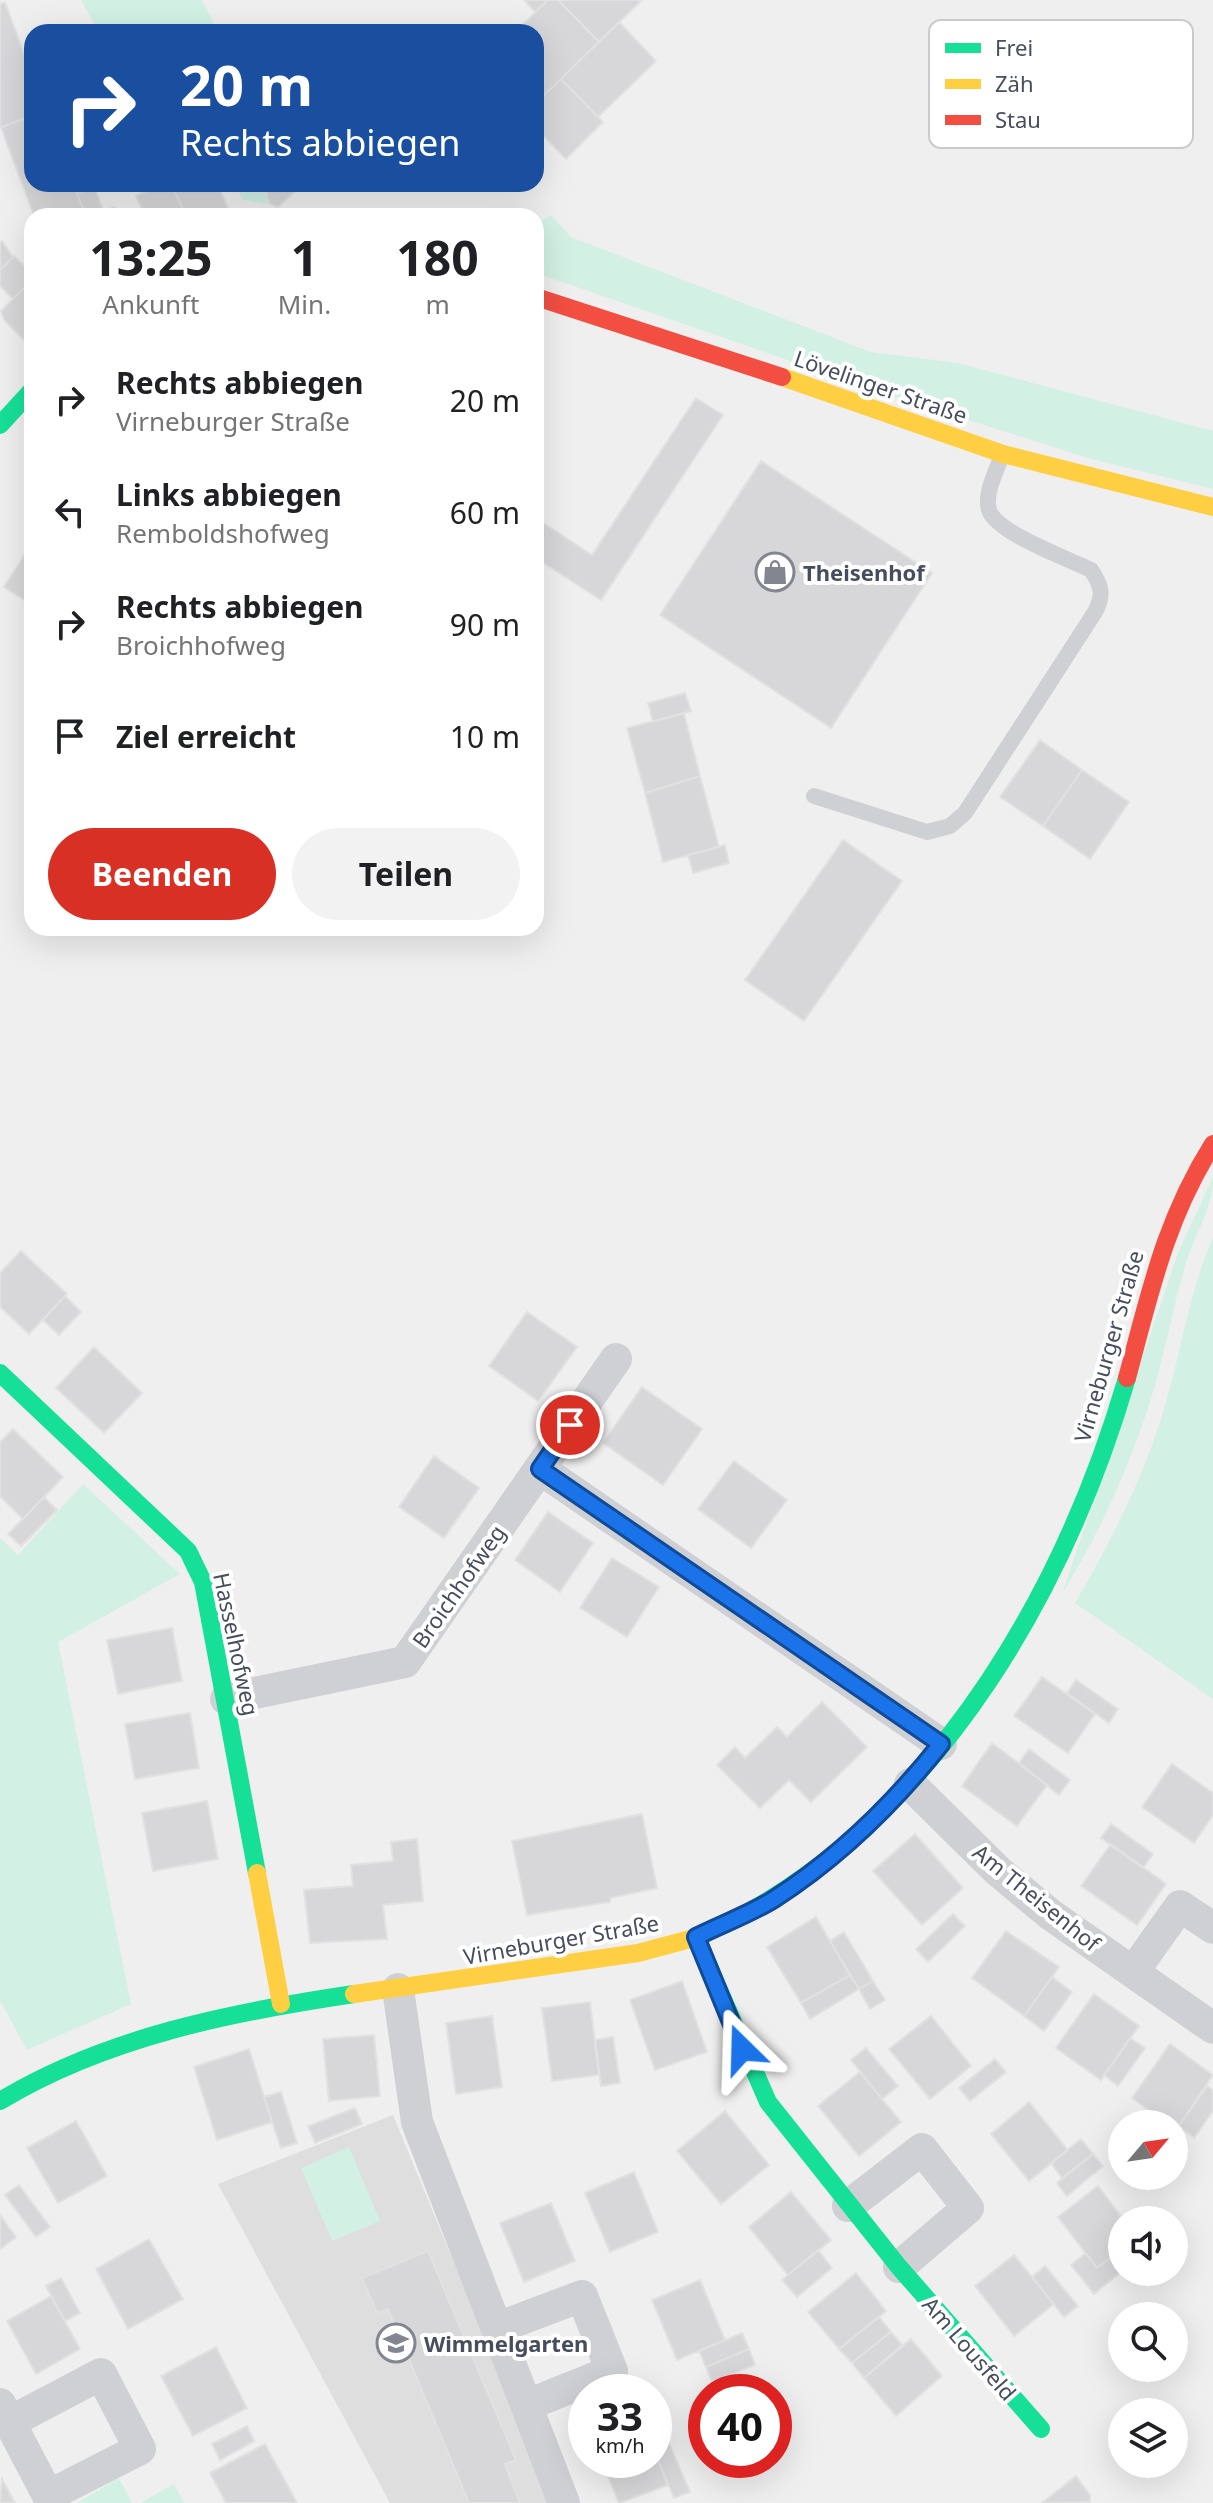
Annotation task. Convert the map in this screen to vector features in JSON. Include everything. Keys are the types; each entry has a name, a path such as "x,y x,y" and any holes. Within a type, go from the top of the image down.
{"street":[{"name":"Lövelinger Straße","path":"544,300 707,351 1003,454 1213,507"},
{"path":"0,425 24,399"},
{"name":"Virneburger Straße","path":"0,2101 93,2054 176,2029 281,2004 633,1954 696,1937 770,1901 812,1873 910,1784 982,1690 1072,1523 1123,1395 1162,1245 1192,1178 1213,1144"},
{"name":"Broichhofweg","path":"226,1699 405,1662 616,1359"},
{"name":"Hasselhofweg","path":"0,1373 188,1551 203,1582 281,2004"},
{"path":"540,1469 941,1744"},
{"name":"Am Theisenhof","path":"910,1784 998,1871 1051,1915 1133,1972 1209,2018"},
{"path":"1133,1972 1180,1906 1213,1928"},
{"name":"Am Lousfeld","path":"696,1937 768,2102 848,2206 1041,2429"},
{"path":"398,1989 417,2122 564,2503"},
{"path":"848,2206 922,2149 968,2208 899,2267"},
{"path":"497,2328 582,2296 612,2371 527,2405"},
{"path":"101,2374 140,2449 50,2500 5,2413 101,2374"}],"lane":[{"path":"814,796 927,832 950,826 965,813 1095,612 1103,597 1100,582 1091,570 1001,527 989,510 990,491 1003,454"}],"shaded area":[{"name":"Wimmelgarten","path":"393,2115 553,2503 390,2503 218,2184"}],"green space":[{"path":"81,0 202,0 214,24 94,24"},
{"path":"239,192 265,192 269,204 243,200"},
{"path":"551,215 571,237 871,352 958,363 1213,431 1213,489 1091,459 880,392 544,276 544,220"},
{"path":"1213,1177 1210,1200 1186,1263 1140,1430 1100,1525 1062,1594 1178,1253"},
{"path":"1213,1237 1213,1699 1075,1603 1115,1530 1149,1454 1166,1402 1198,1277"},
{"path":"83,1484 180,1574 58,1642 131,2004 27,2050 0,2001 0,1538 18,1555"},
{"path":"349,2147 380,2221 332,2241 301,2168"},
{"path":"119,2478 132,2503 77,2503"},
{"path":"174,2484 184,2503 140,2503"}],"building":[{"path":"524,0 548,0 535,12"},
{"path":"548,0 558,0 599,42 544,95 544,24 523,24"},
{"path":"558,0 642,0 599,42"},
{"path":"5,2 24,54 24,119 0,128 0,4"},
{"path":"619,22 656,61 598,117 561,79"},
{"path":"561,79 603,122 566,159 544,136 544,95"},
{"path":"24,119 24,189 1,127"},
{"path":"25,192 76,192 83,208 31,208"},
{"path":"96,192 102,208 83,208 77,194"},
{"path":"145,192 175,192 182,208 141,208 136,196"},
{"path":"175,192 221,192 228,208 182,208"},
{"path":"266,192 294,192 278,207 270,204"},
{"path":"0,242 13,257 0,270"},
{"path":"14,256 24,265 24,288 13,299 0,286 0,270"},
{"path":"24,288 24,340 4,320 1,311"},
{"path":"696,398 723,415 601,600 544,563 544,523 592,555"},
{"path":"761,461 932,573 831,728 660,615"},
{"path":"24,556 24,600 4,587"},
{"path":"685,693 691,711 653,722 648,703"},
{"path":"684,713 700,776 645,793 627,728"},
{"path":"1040,740 1082,770 1043,826 1000,797"},
{"path":"1082,770 1129,802 1090,859 1043,826"},
{"path":"700,776 719,847 663,862 645,793"},
{"path":"843,840 902,881 804,1021 745,980"},
{"path":"725,845 729,863 693,873 688,855"},
{"path":"21,1251 67,1294 29,1334 0,1307 0,1273"},
{"path":"65,1296 81,1312 59,1335 43,1320"},
{"path":"527,1312 577,1347 538,1401 489,1366"},
{"path":"94,1347 142,1393 104,1433 56,1388"},
{"path":"642,1387 702,1429 663,1485 603,1443"},
{"path":"13,1429 63,1477 23,1519 0,1496 0,1442"},
{"path":"434,1456 479,1488 444,1538 399,1507"},
{"path":"734,1461 787,1500 751,1548 698,1509"},
{"path":"44,1497 57,1510 21,1546 8,1534"},
{"path":"548,1512 593,1543 560,1592 515,1560"},
{"path":"612,1558 659,1587 627,1637 580,1608"},
{"path":"172,1628 182,1681 118,1694 107,1640"},
{"path":"1042,1677 1095,1714 1068,1753 1014,1716"},
{"path":"1076,1680 1118,1709 1109,1723 1067,1693"},
{"path":"822,1702 867,1747 811,1802 789,1780 760,1808 717,1765 735,1747 745,1758 777,1727 787,1737"},
{"path":"190,1713 199,1768 135,1779 125,1724"},
{"path":"992,1743 1047,1785 1017,1826 962,1786"},
{"path":"1029,1749 1070,1780 1059,1795 1019,1763"},
{"path":"1172,1764 1213,1793 1213,1815 1194,1843 1142,1807"},
{"path":"207,1801 218,1859 153,1871 142,1813"},
{"path":"642,1814 657,1888 610,1898 610,1902 527,1915 512,1841"},
{"path":"1111,1824 1153,1854 1143,1868 1101,1838"},
{"path":"915,1834 963,1888 922,1925 873,1871"},
{"path":"417,1839 423,1901 383,1905 387,1939 310,1943 304,1890 353,1886 351,1865 393,1861 391,1842"},
{"path":"1111,1844 1166,1884 1137,1925 1081,1886"},
{"path":"953,1914 965,1926 928,1962 916,1949"},
{"path":"816,1917 850,1975 801,2003 767,1947"},
{"path":"1006,1931 1059,1967 1024,2016 972,1978"},
{"path":"844,1932 873,1981 859,1989 830,1941"},
{"path":"850,1975 859,1989 810,2019 801,2003"},
{"path":"1052,1977 1072,1992 1044,2031 1024,2016"},
{"path":"682,1981 707,2052 655,2070 630,2000"},
{"path":"873,1981 885,2000 870,2009 859,1989"},
{"path":"1094,1994 1139,2026 1101,2080 1056,2048"},
{"path":"590,2002 599,2075 552,2081 542,2008"},
{"path":"492,2016 502,2087 456,2094 446,2023"},
{"path":"931,2016 971,2066 930,2099 889,2049"},
{"path":"374,2035 380,2096 329,2101 323,2039"},
{"path":"613,2037 620,2083 601,2086 595,2040"},
{"path":"1130,2038 1145,2048 1118,2086 1104,2075"},
{"path":"1170,2044 1213,2075 1188,2112 1149,2110 1132,2098"},
{"path":"866,2048 898,2086 882,2099 851,2060"},
{"path":"249,2049 272,2122 217,2140 194,2067"},
{"path":"995,2059 1006,2072 970,2101 959,2088"},
{"path":"860,2072 901,2122 859,2156 818,2106"},
{"path":"1207,2086 1213,2090 1213,2111 1194,2138 1188,2133 1188,2113"},
{"path":"281,2092 297,2143 281,2148 264,2097"},
{"path":"1029,2102 1068,2150 1029,2181 991,2134"},
{"path":"355,2108 362,2124 315,2143 308,2126"},
{"path":"725,2111 769,2165 721,2204 677,2151"},
{"path":"76,2121 107,2176 58,2203 27,2148"},
{"path":"1081,2139 1093,2154 1062,2178 1051,2163"},
{"path":"1093,2154 1103,2166 1067,2196 1057,2183"},
{"path":"634,2172 658,2232 610,2252 585,2193"},
{"path":"19,2185 50,2227 36,2237 5,2195"},
{"path":"1098,2186 1113,2206 1108,2206 1108,2260 1097,2268 1058,2217"},
{"path":"791,2192 831,2240 788,2275 749,2227"},
{"path":"551,2203 575,2261 524,2282 500,2223"},
{"path":"0,2215 16,2237 0,2249"},
{"path":"149,2239 183,2299 128,2329 96,2269"},
{"path":"818,2250 832,2268 797,2297 782,2280"},
{"path":"428,2251 516,2460 505,2464 520,2503 469,2503 388,2309 377,2313 362,2278"},
{"path":"1086,2253 1097,2268 1108,2260 1108,2283 1094,2294 1071,2265"},
{"path":"1014,2255 1054,2304 1014,2336 975,2286"},
{"path":"1045,2266 1078,2306 1064,2317 1032,2277"},
{"path":"856,2273 886,2311 839,2349 808,2312"},
{"path":"61,2278 80,2313 65,2321 46,2286"},
{"path":"700,2280 725,2340 677,2360 652,2300"},
{"path":"51,2296 80,2349 36,2374 7,2321"},
{"path":"879,2317 891,2332 852,2363 839,2349"},
{"path":"891,2332 902,2345 864,2378 852,2363"},
{"path":"742,2333 749,2349 706,2367 699,2351"},
{"path":"911,2339 942,2376 896,2416 864,2378"},
{"path":"216,2347 247,2408 193,2436 161,2376"},
{"path":"749,2349 755,2365 732,2374 709,2374 706,2367"},
{"path":"247,2426 254,2441 220,2460 212,2444"},
{"path":"265,2444 297,2503 226,2503 210,2473"},
{"path":"672,2450 690,2492 674,2498 665,2478 672,2478"},
{"path":"1076,2476 1090,2495 1090,2502 1042,2503"},
{"path":"609,2478 665,2478 668,2485 619,2503"},
{"path":"2,2479 15,2503 0,2503"}],"traffic: fast":[{"path":"0,425 24,399"},
{"path":"0,1373 188,1551 203,1582 257,1873"},
{"path":"752,1910 821,1864 883,1810 939,1748 989,1681 1032,1609 1070,1533 1101,1456 1127,1378"},
{"path":"696,1937 768,2102 899,2267 1041,2429"},
{"path":"0,2101 83,2060 171,2030 262,2009 354,1994"}],"traffic: slow":[{"path":"782,377 1003,454 1213,507"},
{"path":"257,1873 281,2004"},
{"path":"354,1994 638,1953 694,1938 752,1910"}],"traffic: jam":[{"path":"544,300 782,377"},
{"path":"1127,1378 1171,1229 1196,1172 1213,1144"}],"place":[{"name":"Theisenhof","path":"775,572"},
{"name":"Wimmelgarten","path":"396,2343"}],"route":[{"path":"570,1425 540,1469 941,1744 910,1784 812,1873 770,1901 696,1937 742,2049"}]}
